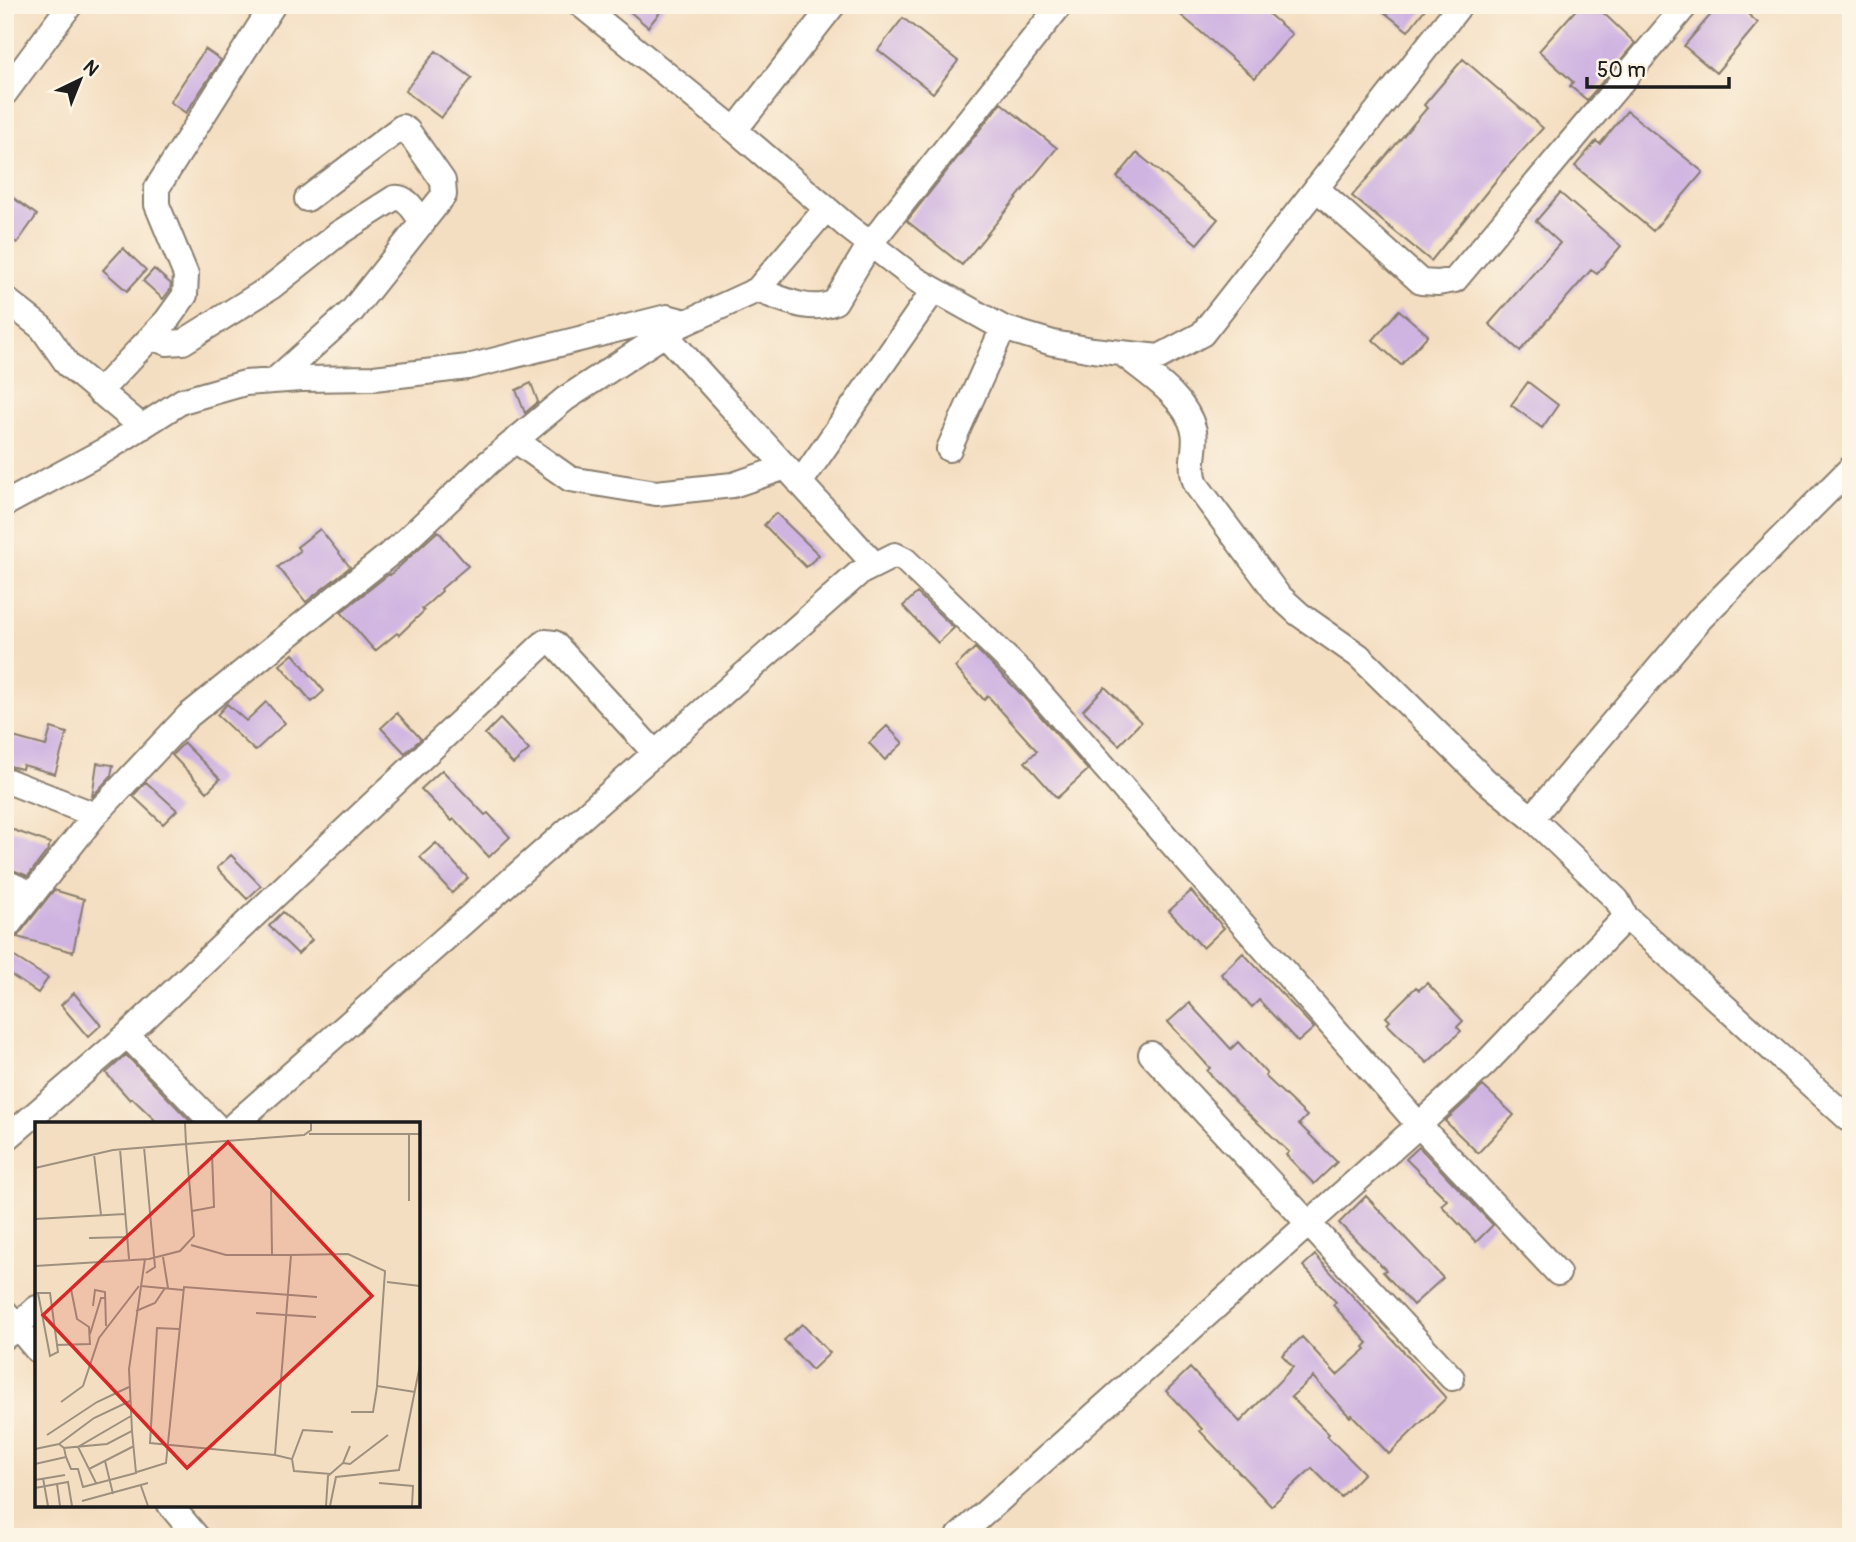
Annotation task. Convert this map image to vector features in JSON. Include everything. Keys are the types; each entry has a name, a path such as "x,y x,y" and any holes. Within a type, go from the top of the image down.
{"street":[{"path":"5,93 70,5"},
{"path":"100,391 151,337 185,295 187,275 157,205 157,188 273,5"},
{"path":"581,5 735,130 826,209 934,290 1003,328 1053,343 1159,357 1202,334 1460,5"},
{"path":"735,130 833,5"},
{"path":"757,290 814,308 835,302 870,244 1060,5"},
{"path":"1316,188 1421,282 1455,280 1686,5"},
{"path":"274,381 352,311 423,223 444,195 445,188 443,181 408,131 402,127 307,199"},
{"path":"151,337 167,343 183,342 271,287 339,233 394,198 405,199 423,223"},
{"path":"5,929 95,815 188,716 401,545 565,398 676,328 757,290 826,209"},
{"path":"515,440 570,479 656,493 793,475 934,290"},
{"path":"5,299 42,328 68,365 142,427"},
{"path":"5,504 107,449 183,401 245,383 374,378 468,367 667,317 793,475 874,564"},
{"path":"949,449 1003,328"},
{"path":"1124,354 1175,397 1188,417 1195,433 1191,473 1197,486 1278,594 1299,614 1359,656 1486,781 1532,818 1617,900 1626,917 1851,1121"},
{"path":"1532,818 1701,618 1851,468"},
{"path":"237,1122 859,573 895,555 905,560 1022,673 1419,1125 1558,1273"},
{"path":"5,1140 33,1122 545,642 554,643 655,753"},
{"path":"5,780 95,815"},
{"path":"5,882 33,894"},
{"path":"958,1537 1485,1064 1626,917"},
{"path":"127,1035 212,1122"},
{"path":"1151,1054 1452,1378"},
{"path":"35,1309 9,1325 35,1348"},
{"path":"172,1507 197,1537"}],"building":[{"path":"622,5 666,5 648,27"},
{"path":"1169,5 1258,5 1292,34 1255,78"},
{"path":"1375,5 1428,5 1408,31"},
{"path":"1580,5 1595,5 1635,43 1587,100 1570,86 1573,82 1539,51"},
{"path":"1719,5 1738,5 1758,23 1716,73 1684,46"},
{"path":"903,18 958,61 933,93 878,50"},
{"path":"205,49 221,60 186,113 170,102"},
{"path":"436,51 472,78 441,118 405,91"},
{"path":"1463,59 1543,128 1502,173 1431,261 1352,196 1427,108 1424,105"},
{"path":"1001,103 1057,148 962,265 907,221"},
{"path":"1627,111 1703,172 1653,231 1575,166 1596,141 1600,144"},
{"path":"1137,153 1218,219 1197,244 1117,177"},
{"path":"5,192 37,215 17,243 5,235"},
{"path":"1560,193 1621,246 1597,274 1591,270 1520,351 1489,324 1560,243 1536,221"},
{"path":"123,248 146,270 127,291 103,270"},
{"path":"154,269 171,284 163,299 143,281"},
{"path":"1399,310 1428,335 1401,365 1373,340"},
{"path":"1528,382 1558,405 1542,428 1511,405"},
{"path":"531,383 538,402 525,413 516,390"},
{"path":"776,513 819,555 806,567 764,525"},
{"path":"320,529 350,567 306,602 278,567 300,551 297,547"},
{"path":"438,531 468,566 441,589 442,591 422,609 424,611 399,635 397,633 375,651 341,612 390,575"},
{"path":"917,593 954,628 938,643 903,606"},
{"path":"975,648 1018,691 1088,770 1057,798 1025,762 1037,751 988,696 984,700 955,667"},
{"path":"293,654 324,691 312,702 280,665"},
{"path":"1105,687 1141,722 1119,745 1083,710"},
{"path":"266,702 285,723 255,751 217,715 227,704 246,721"},
{"path":"397,713 421,739 405,753 381,728"},
{"path":"500,719 529,750 513,764 485,734"},
{"path":"887,726 903,743 885,760 869,743"},
{"path":"51,728 67,733 55,774 23,765 22,769 5,765 13,737 46,746"},
{"path":"184,743 220,779 207,792 172,755"},
{"path":"97,763 113,765 111,776 92,797"},
{"path":"442,770 510,837 489,857 454,819 452,821 421,789"},
{"path":"146,782 177,810 163,824 133,796"},
{"path":"5,827 50,843 28,876 5,867"},
{"path":"436,843 468,878 452,893 420,857"},
{"path":"231,855 261,886 247,899 217,868"},
{"path":"54,890 84,899 73,952 17,937"},
{"path":"1191,891 1224,928 1203,948 1169,911"},
{"path":"283,912 312,940 298,954 269,926"},
{"path":"5,951 48,978 38,993 5,971"},
{"path":"1243,953 1314,1028 1298,1042 1259,1000 1252,1007 1221,974"},
{"path":"1427,983 1463,1021 1457,1027 1461,1031 1427,1063 1387,1024 1390,1021 1386,1017 1416,987 1419,990"},
{"path":"74,993 101,1025 88,1037 61,1005"},
{"path":"1189,1003 1231,1049 1238,1042 1267,1074 1265,1076 1307,1116 1299,1124 1337,1162 1314,1184 1286,1155 1289,1152 1207,1071 1210,1068 1168,1022"},
{"path":"126,1055 191,1122 157,1122 132,1098 130,1100 106,1073"},
{"path":"1483,1086 1514,1115 1478,1153 1445,1121"},
{"path":"1419,1147 1493,1225 1476,1242 1441,1205 1447,1200 1406,1159"},
{"path":"1366,1196 1443,1278 1413,1305 1383,1272 1386,1270 1339,1223"},
{"path":"1315,1255 1446,1398 1389,1454 1313,1377 1291,1397 1364,1473 1341,1497 1312,1468 1271,1506 1166,1391 1190,1368 1240,1422 1293,1367 1282,1355 1302,1337 1337,1375 1366,1349 1364,1347 1368,1343 1333,1305 1336,1302 1303,1266"},
{"path":"802,1324 830,1353 812,1370 784,1340"}]}
